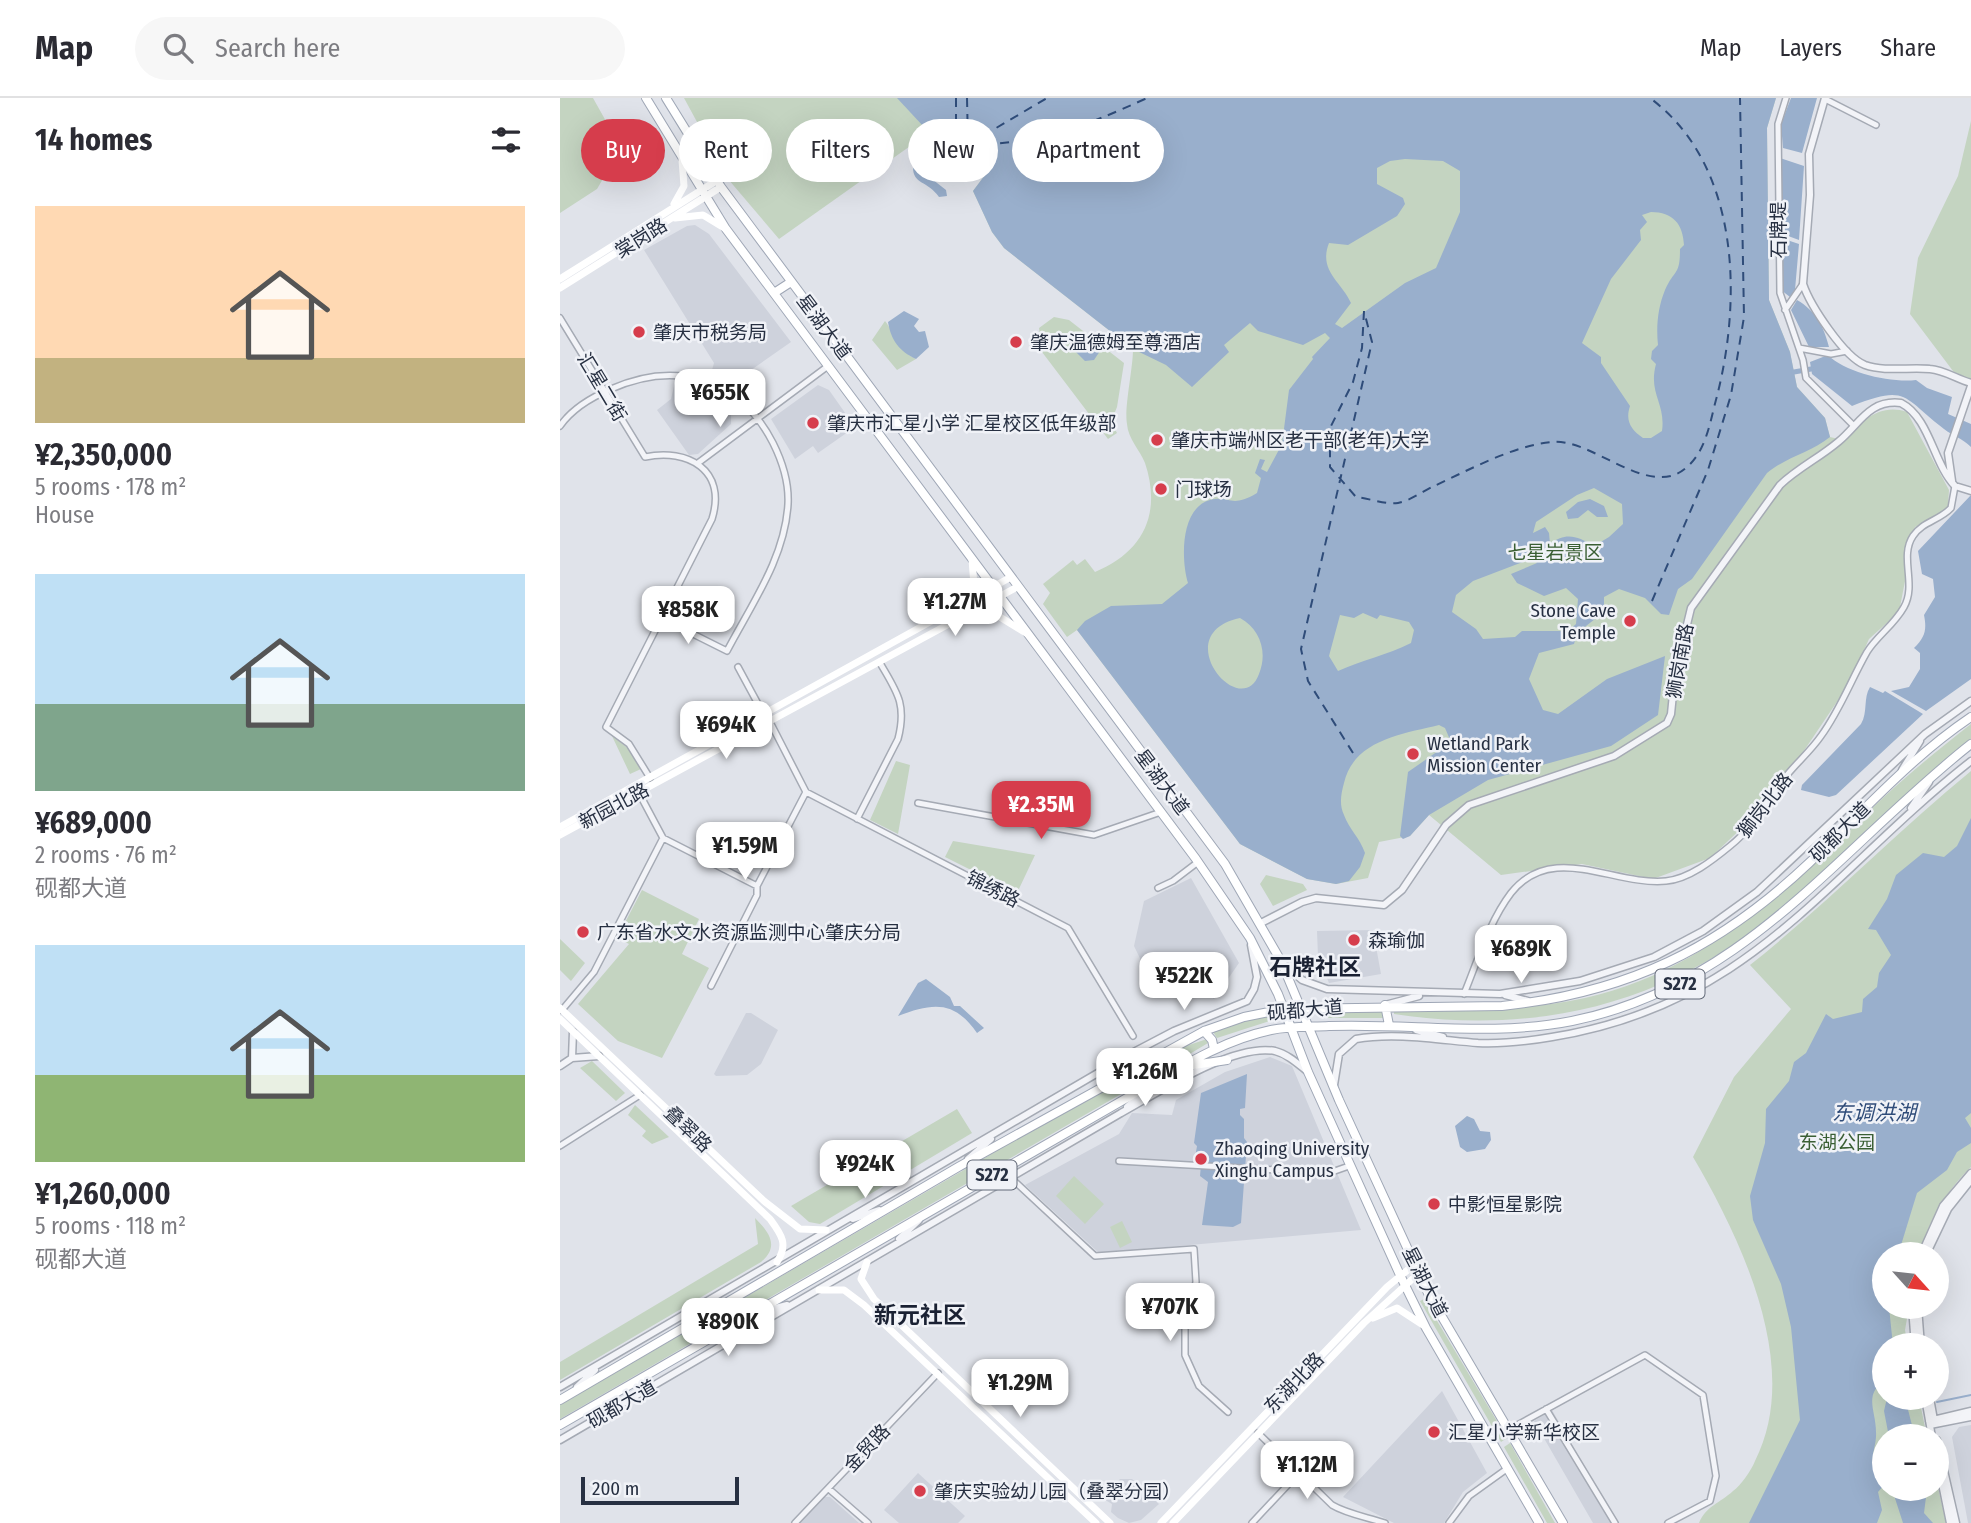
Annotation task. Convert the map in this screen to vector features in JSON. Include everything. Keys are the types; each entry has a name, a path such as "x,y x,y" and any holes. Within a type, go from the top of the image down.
{"main road":[{"name":"星湖大道","path":"646,98 679,154"},
{"name":"星湖大道","path":"666,98 679,120"},
{"path":"670,137 679,133"},
{"path":"684,182 669,216 703,215 726,229"},
{"name":"星湖大道","path":"696,182 726,229 1198,862 1250,938 1284,1009 1349,1166 1426,1328 1539,1523"},
{"name":"星湖大道","path":"718,184 1224,864 1281,961 1339,1100 1417,1269 1563,1523"},
{"name":"棠岗路","path":"560,279 589,265 718,184"},
{"name":"棠岗路","path":"560,288 589,265"},
{"path":"774,293 791,282"},
{"path":"957,537 973,527"},
{"path":"965,605 974,586 972,558"},
{"name":"新园北路","path":"560,827 1011,578"},
{"name":"新园北路","path":"560,835 967,616 1017,586"},
{"path":"967,616 995,614 1026,633"},
{"path":"924,627 929,628 930,635"},
{"path":"1075,697 1090,686"},
{"name":"砚都大道","path":"560,1400 960,1166 1143,1062 1204,1031 1244,1017 1284,1009 1385,1005 1502,1006 1568,998 1619,984 1663,967 1705,944 1782,887 1898,776 1971,717"},
{"name":"砚都大道","path":"560,1424 1214,1049 1256,1034 1291,1028 1389,1025 1471,1030 1553,1024 1619,1009 1682,983 1723,959 1779,918 1934,774 1971,744"},
{"path":"1250,938 1262,937 1263,927"},
{"path":"1385,1005 1389,1025"},
{"name":"叠翠路","path":"561,1009 738,1177 780,1213 800,1229 826,1230"},
{"name":"叠翠路","path":"560,1019 771,1219 784,1240 784,1249 777,1262"},
{"path":"1204,1031 1212,1040 1214,1049"},
{"path":"1180,1067 1227,1060"},
{"path":"1324,1109 1329,1101 1339,1100"},
{"path":"771,1219 778,1220 780,1213"},
{"path":"867,1262 861,1279 874,1299 1105,1522"},
{"name":"东湖北路","path":"1173,1523 1400,1275 1417,1269"},
{"name":"东湖北路","path":"1160,1522 1361,1320 1405,1284 1417,1269"},
{"path":"819,1290 844,1290 864,1305 1105,1522"},
{"path":"864,1305 867,1298 874,1299"},
{"path":"1361,1320 1397,1308 1426,1328"}],"street":[{"name":"石牌堤","path":"1786,98 1778,124 1777,141 1778,281 1803,360 1806,378 1853,425"},
{"path":"1876,125 1825,98 1809,154 1810,195 1803,284 1808,296 1847,351 1862,364 1933,369 1971,384 1952,439 1948,464 1955,486 1971,491"},
{"path":"1785,310 1803,284"},
{"name":"汇星二街","path":"560,318 645,457 665,453 680,455 698,463"},
{"path":"1799,348 1831,354 1847,351"},
{"path":"650,778 629,744 606,727 716,505 715,490 698,463 828,366"},
{"path":"560,426 584,404 632,379 652,376 698,378 727,390 758,416 782,460 788,501 779,551 727,651 661,618"},
{"name":"狮岗南路","path":"1263,927 1302,902 1316,898 1384,905 1402,890 1446,825 1469,805 1614,756 1660,729 1671,715 1675,674 1691,608 1780,485 1840,441 1853,425 1877,406 1894,402 1913,411 1946,477 1955,486"},
{"name":"獅岗北路","path":"1464,994 1500,911 1510,894 1531,874 1552,867 1569,867 1647,881 1667,881 1710,860 1758,820 1783,780 1817,741 1843,702 1867,652 1904,607 1910,582 1908,544 1920,528 1951,508 1955,486"},
{"path":"857,819 898,739 901,725 900,698 880,663"},
{"path":"738,667 764,715"},
{"path":"1500,995 1560,986 1619,971 1654,957 1703,931 1739,906 1792,862 1925,734 1971,701"},
{"path":"710,986 757,895 757,886 806,792 770,722"},
{"path":"1898,776 1925,734"},
{"path":"1334,1087 1339,1054 1356,1040 1511,1041 1575,1033 1635,1016 1698,989 1732,969 1796,920 1906,816 1971,761"},
{"path":"1906,816 1934,774"},
{"name":"锦绣路","path":"806,792 1068,928 1133,1036"},
{"path":"639,793 663,838 757,886"},
{"path":"918,803 1094,835 1161,812"},
{"path":"561,1009 594,972 663,838"},
{"path":"1158,888 1173,881 1198,862"},
{"name":"砚都大道","path":"560,1387 1148,1044 1247,1001 1255,989 1257,977 1250,938"},
{"path":"1281,961 1303,980 1327,989 1500,995 1537,1002"},
{"path":"1385,1005 1431,994"},
{"path":"1404,1027 1453,1040"},
{"path":"572,1058 573,1032"},
{"path":"1132,1054 1133,1036 1148,1044"},
{"name":"砚都大道","path":"560,1440 1121,1113 1227,1060 1248,1052 1271,1051 1285,1055 1308,1072"},
{"path":"560,1066 572,1058 599,1056"},
{"path":"1090,1080 1143,1062"},
{"path":"1121,1113 1151,1084"},
{"path":"560,1146 640,1095"},
{"path":"960,1166 1003,1128"},
{"path":"1119,1161 1329,1173 1349,1166"},
{"path":"1929,1242 1943,1206 1971,1173"},
{"path":"1011,1178 1095,1256 1194,1249 1196,1282 1185,1326 1185,1355 1199,1385 1228,1412"},
{"path":"1931,1242 1948,1209 1971,1180"},
{"path":"841,1223 898,1204"},
{"path":"890,1248 926,1214"},
{"path":"752,1314 796,1303"},
{"path":"1510,1430 1645,1355 1703,1395 1716,1476 1710,1501 1668,1523"},
{"path":"568,1395 604,1362"},
{"name":"金贸路","path":"796,1523 938,1373"},
{"path":"578,1414 624,1403"},
{"path":"1546,1409 1615,1523"},
{"path":"1929,1410 1932,1423 1971,1414"},
{"path":"1258,1433 1298,1475 1343,1511 1355,1512 1385,1523"},
{"path":"1449,1523 1469,1496 1508,1468"},
{"path":"1252,1523 1298,1475"},
{"path":"829,1489 868,1523"},
{"path":"1949,1495 1956,1523"},
{"path":"1946,1501 1951,1523"}],"shaded area":[{"path":"695,225 709,234 791,342 741,377 732,389 710,377 714,363 644,250 687,226"},
{"path":"675,382 704,390 731,403 731,424 698,454 689,455 657,410 671,399"},
{"name":"肇庆市汇星小学 汇星校区低年级部","path":"818,385 829,390 855,427 818,453 813,446 795,459 771,419"},
{"path":"1191,878 1239,963 1214,999 1177,976 1154,987 1134,946 1144,901"},
{"path":"1373,930 1381,974 1329,983 1318,956 1317,931"},
{"path":"746,1013 751,1013 778,1030 761,1064 747,1075 716,1076 714,1074"},
{"name":"Zhaoqing University Xinghu Campus","path":"1270,1057 1292,1066 1361,1230 1099,1253 1025,1185 1119,1134 1132,1113 1172,1115 1176,1100 1225,1072"},
{"name":"汇星小学新华校区","path":"1442,1391 1487,1473 1463,1492 1444,1523 1394,1523 1343,1497"},
{"path":"1552,1410 1617,1523 1593,1523 1534,1421"},
{"path":"1971,1425 1971,1523 1968,1523 1952,1437 1959,1427"},
{"name":"肇庆实验幼儿园（叠翠分园）","path":"918,1473 965,1516 958,1523 899,1523 884,1510"},
{"path":"1120,1479 1132,1479 1159,1504 1141,1520 1129,1523 1118,1518 1111,1512 1112,1504 1102,1498"},
{"path":"822,1497 830,1497 859,1523 799,1523"}],"green space":[{"path":"560,98 593,98 605,119 581,119 581,182 601,182 597,189 560,213"},
{"name":"七星岩景区","path":"684,98 1776,98 1767,128 1769,300 1790,352 1797,387 1825,418 1830,437 1843,440 1865,420 1880,412 1907,412 1949,490 1948,506 1935,518 1915,527 1905,553 1906,576 1899,612 1869,639 1849,684 1797,761 1745,825 1710,858 1653,879 1582,864 1501,875 1429,815 1410,836 1379,842 1368,878 1336,884 1307,879 1240,844 1077,630 1067,637 1043,604 1050,593 1043,584 1073,560 1077,565 1085,559 1095,572 1112,564 1136,542 1149,515 1150,482 1145,463 1130,435 1126,417 1133,349 1004,248 992,232 973,191 980,182 998,182 998,119 908,119 908,148 894,158 894,119 786,119 786,182 859,182 779,239 731,182 772,182 772,119 695,119"},
{"path":"1971,121 1971,380 1956,375 1910,314 1918,258 1958,176"},
{"path":"1054,317 1069,320 1124,363 1117,407 1111,422 1117,433 1108,439 1042,352 1039,328"},
{"path":"885,321 900,346 916,359 897,370 872,340"},
{"path":"1971,724 1971,740 1816,880 1749,935 1703,963 1656,986 1607,1003 1556,1014 1504,1020 1450,1020 1394,1014 1394,1010 1538,1006 1585,998 1630,985 1672,966 1711,944 1748,918 1818,859 1896,786"},
{"path":"612,736 629,749 641,769 630,774"},
{"path":"896,761 910,765 898,834 870,820"},
{"name":"东调洪湖","path":"1971,771 1971,1167 1939,1208 1923,1242 1872,1242 1872,1320 1907,1320 1906,1333 1872,1333 1872,1410 1921,1410 1924,1424 1872,1424 1872,1501 1941,1501 1946,1523 1699,1523 1709,1509 1746,1478 1753,1465 1768,1424 1772,1385 1769,1345 1760,1304 1730,1226 1693,1157 1734,1077 1791,1009 1750,965"},
{"path":"953,841 1035,855 1017,893 945,857"},
{"path":"1266,875 1303,884 1307,890 1273,906 1260,884"},
{"path":"642,890 699,919 682,954 709,968 662,1058 618,1041 578,1004 629,944 617,938"},
{"path":"560,939 585,963 571,981 560,970"},
{"path":"1325,1011 1384,1011 1385,1018 1327,1018"},
{"path":"1270,1013 1273,1020 1217,1038 1213,1032"},
{"path":"1207,1039 1208,1043 1178,1061 560,1419 560,1405 1115,1082 1171,1051"},
{"path":"592,1061 625,1093 616,1101 580,1068"},
{"path":"635,1105 669,1137 652,1144 642,1136 646,1131 628,1115"},
{"path":"957,1109 972,1133 820,1224 809,1222 791,1206"},
{"path":"1074,1176 1104,1204 1085,1224 1056,1196"},
{"path":"755,1218 768,1234 771,1245 767,1256 761,1262 560,1380 560,1362 758,1244"},
{"path":"1122,1221 1132,1242 1120,1248 1110,1227"},
{"path":"1424,1299 1507,1438 1501,1442 1420,1301"},
{"path":"1510,1443 1555,1523 1547,1523 1504,1447"}],"water":[{"name":"七星岩景区","path":"897,98 1776,98 1767,128 1769,300 1790,352 1797,387 1825,418 1830,437 1767,473 1692,579 1678,589 1669,615 1661,614 1645,598 1619,589 1604,597 1604,612 1577,633 1574,644 1539,653 1529,679 1543,710 1558,714 1607,679 1665,656 1658,715 1611,746 1488,780 1429,815 1410,836 1403,839 1400,836 1408,772 1451,742 1445,728 1439,725 1381,741 1358,757 1349,769 1342,791 1342,811 1365,853 1360,867 1349,881 1336,884 1307,879 1240,844 1077,630 1085,621 1111,606 1162,604 1188,583 1184,549 1188,524 1193,513 1200,505 1210,500 1236,501 1257,493 1261,478 1255,473 1260,459 1265,460 1261,469 1267,472 1282,444 1289,390 1312,357 1330,338 1325,333 1303,345 1258,331 1250,323 1224,345 1229,352 1192,387 1166,365 1133,349 1004,248 992,232 973,191 980,182 998,182 998,119 916,119","holes":["1390,161 1443,161 1460,171 1460,212 1436,268 1405,283 1342,328 1335,324 1351,303 1329,269 1326,253 1329,243 1348,245 1397,216 1405,204 1403,198 1377,184 1377,168","1651,212 1671,217 1682,231 1684,245 1680,249 1678,268 1663,296 1658,317 1658,345 1652,351 1651,359 1656,364 1655,391 1663,421 1662,431 1651,438 1643,438 1632,428 1628,416 1630,406 1601,363 1601,357 1582,343 1611,279 1641,240 1640,230 1647,222 1642,215","1594,488 1622,504 1623,524 1594,546 1572,537 1561,538 1550,544 1549,533 1545,527 1533,533 1536,522 1577,495","1533,558 1537,563 1511,574 1517,583 1544,596 1566,588 1578,599 1576,624 1568,631 1522,631 1515,637 1483,639 1476,629 1452,612 1456,595 1473,581","1363,613 1377,619 1380,615 1409,622 1414,630 1411,643 1338,671 1329,656 1340,615 1354,618","1240,618 1253,628 1257,635 1262,650 1262,666 1250,686 1238,688 1226,682 1215,670 1209,656 1209,640 1219,627"]},
{"path":"1791,98 1817,98 1802,153 1783,148 1781,124"},
{"path":"1780,158 1804,166 1799,240 1780,233"},
{"path":"922,182 936,182 946,190 947,196 939,197"},
{"path":"1781,238 1799,244 1795,290 1790,297 1781,290"},
{"path":"1797,300 1818,320 1829,347 1809,347 1791,310"},
{"path":"904,311 919,319 914,326 919,332 925,331 929,347 916,359 900,349 889,328 888,322"},
{"path":"1083,334 1102,348 1094,360 1085,361 1075,351 1075,342"},
{"path":"1828,355 1857,372 1882,378 1916,380 1927,388 1952,397 1948,414 1971,424 1971,447 1903,397 1884,396 1852,406 1812,374 1810,362"},
{"path":"1971,495 1971,679 1926,711 1891,691 1909,687 1920,669 1920,653 1914,648 1923,637 1924,615 1935,597 1933,579 1922,574 1918,551"},
{"path":"1590,499 1604,506 1608,517 1597,517 1588,510 1578,518 1568,519 1566,512 1578,502"},
{"path":"1870,687 1883,693 1885,691 1923,714 1836,795 1829,797 1801,790 1802,785 1861,724"},
{"name":"东调洪湖","path":"1971,818 1971,1113 1965,1118 1971,1128 1971,1143 1957,1152 1947,1170 1917,1193 1902,1242 1872,1242 1872,1320 1890,1320 1892,1333 1872,1333 1872,1410 1875,1424 1872,1424 1872,1501 1880,1501 1882,1510 1877,1523 1749,1523 1800,1420 1791,1327 1781,1284 1753,1220 1750,1196 1765,1143 1766,1109 1789,1081 1794,1062 1806,1053 1826,1014 1833,1019 1862,1012 1863,999 1877,987 1879,973 1891,955 1876,930 1868,929 1887,899 1896,875 1923,853 1944,857 1957,846"},
{"path":"926,979 950,997 954,1006 960,1006 984,1028 977,1033 960,1015 942,1007 898,1016 918,983"},
{"path":"1247,1074 1245,1108 1240,1109 1240,1115 1244,1119 1244,1138 1247,1142 1241,1223 1233,1227 1202,1225 1208,1182 1200,1176 1201,1165 1194,1164 1201,1093"},
{"path":"1467,1116 1474,1119 1480,1131 1490,1132 1491,1140 1485,1149 1467,1152 1460,1147 1455,1126"},
{"path":"1908,1410 1912,1424 1886,1424 1884,1411"},
{"path":"1896,1501 1926,1501 1924,1513 1933,1523 1903,1523"}],"waterway":[{"path":"1794,372 1811,369"},
{"path":"1949,1400 1971,1395"}],"ferry route":[{"path":"956,98 956,119"},
{"path":"967,98 967,119"},
{"path":"998,127 1047,98"},
{"path":"998,143 1060,132 1147,98"},
{"path":"1364,311 1362,348 1353,382 1330,428 1330,467 1356,497 1388,503 1402,502 1505,454 1551,442 1584,448 1637,473 1655,477 1671,476 1686,468 1699,453 1707,435 1717,396 1730,318 1731,276 1727,235 1717,196 1702,159 1680,126 1650,98"},
{"path":"1652,601 1708,470 1731,395 1744,317 1740,98"},
{"path":"1353,753 1308,681 1301,649 1372,342 1365,315"}],"place":[{"name":"肇庆市税务局","path":"639,332"},
{"name":"肇庆温德姆至尊酒店","path":"1016,342"},
{"name":"肇庆市汇星小学 汇星校区低年级部","path":"813,423"},
{"name":"肇庆市端州区老干部(老年)大学","path":"1157,440"},
{"name":"门球场","path":"1161,489"},
{"name":"Stone Cave Temple","path":"1630,621"},
{"name":"Wetland Park Mission Center","path":"1413,754"},
{"name":"广东省水文水资源监测中心肇庆分局","path":"583,932"},
{"name":"森瑜伽","path":"1354,940"},
{"name":"Zhaoqing University Xinghu Campus","path":"1201,1159"},
{"name":"中影恒星影院","path":"1434,1204"},
{"name":"汇星小学新华校区","path":"1434,1432"},
{"name":"肇庆实验幼儿园（叠翠分园）","path":"920,1491"}],"district":[{"name":"石牌社区","path":"1315,967"},
{"name":"新元社区","path":"920,1315"}],"park label":[{"name":"东湖公园","path":"1837,1142"}]}
